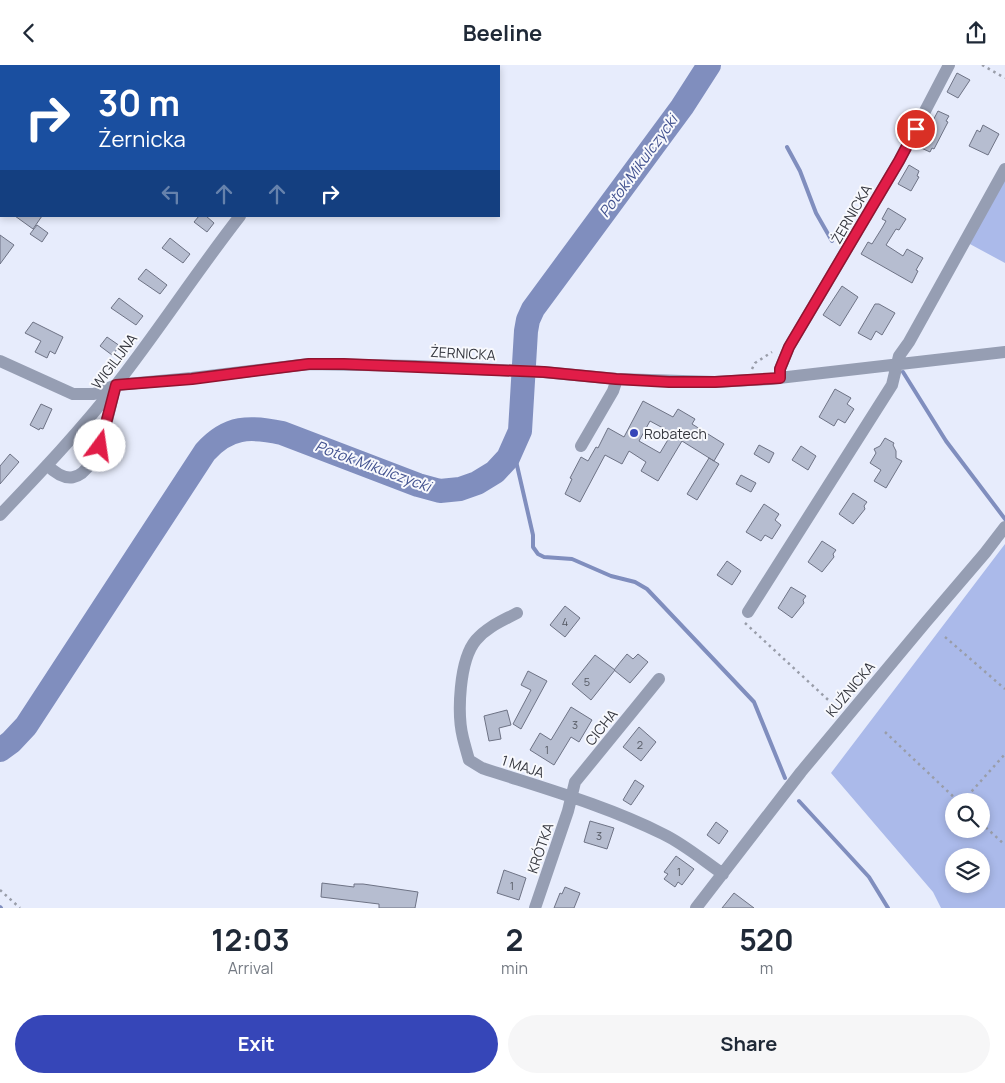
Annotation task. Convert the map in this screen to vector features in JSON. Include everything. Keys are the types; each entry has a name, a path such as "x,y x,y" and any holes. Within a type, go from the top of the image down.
{"street":[{"name":"ŻERNICKA","path":"780,378 780,369 789,347 899,161 948,65"},
{"path":"748,612 886,396 892,385 899,356 909,342 1005,169"},
{"name":"WIGILIJNA","path":"0,515 47,465 116,385 239,217"},
{"name":"ŻERNICKA","path":"0,361 73,394 94,394 116,385 192,379 309,364 415,366 544,372 616,379 715,382 780,378 1005,351"},
{"path":"581,447 613,391 616,379"},
{"path":"47,465 56,474 68,479 80,476 90,464 100,446 116,385"},
{"name":"KUŹNICKA","path":"696,908 801,772 1005,527"},
{"name":"1 MAJA","path":"517,613 490,627 474,641 464,665 460,691 462,736 469,760 482,768 572,797 634,820 665,835 723,874"},
{"name":"CICHA","path":"572,797 575,782 659,679"},
{"name":"KRÓTKA","path":"535,908 572,797"}],"path":[{"path":"982,65 1005,78"},
{"path":"748,612 745,624 847,717"},
{"path":"945,637 1005,689"},
{"path":"885,732 950,793"},
{"path":"970,793 1005,754"},
{"path":"990,831 1005,845"},
{"path":"0,890 20,908"}],"shaded area":[{"path":"1005,174 1005,263 968,243"},
{"path":"1005,544 1005,908 941,908 933,892 831,773"}],"building":[{"path":"957,73 970,80 958,98 947,92"},
{"path":"938,111 949,116 946,121 948,122 934,149 932,148 930,152 919,147"},
{"path":"983,125 999,134 988,155 969,146 977,130 980,132"},
{"path":"909,165 919,171 917,176 919,177 911,191 898,184"},
{"path":"888,208 906,219 899,230 896,229 886,245 903,256 907,249 923,258 916,270 918,271 912,283 861,254 868,242 872,244 882,228 886,221 882,219"},
{"path":"16,217 41,217 33,229"},
{"path":"198,217 207,217 214,223 207,232 194,222"},
{"path":"37,225 48,233 42,242 30,234"},
{"path":"0,235 14,245 0,264"},
{"path":"170,238 190,254 183,263 162,248"},
{"path":"146,269 167,285 160,294 138,279"},
{"path":"842,286 858,297 840,326 823,315"},
{"path":"119,298 143,316 136,325 111,308"},
{"path":"875,304 879,304 895,313 882,335 876,331 871,340 858,333"},
{"path":"33,322 63,337 55,354 50,351 47,358 35,352 41,341 25,333"},
{"path":"107,337 120,346 112,355 100,346"},
{"path":"835,389 851,398 847,404 854,409 845,423 838,419 834,426 819,417"},
{"path":"643,401 673,417 678,409 695,419 692,424 724,444 714,461 682,441 658,481 641,471 646,462 629,451 622,464 605,455 580,502 565,494 572,479 570,478 581,457 588,461 596,447 598,448 608,428 624,437","holes":["650,421 672,433 660,453 639,441"]},
{"path":"41,404 52,409 43,429 40,428 39,430 30,425"},
{"path":"885,438 894,443 896,458 902,461 886,488 874,481 881,470 870,463 876,453 874,449 880,446"},
{"path":"759,445 774,453 769,463 754,454"},
{"path":"801,446 816,456 808,470 792,460"},
{"path":"10,454 19,462 0,484 0,466"},
{"path":"709,458 719,464 697,500 687,494"},
{"path":"741,475 756,483 751,492 736,484"},
{"path":"853,493 867,502 864,506 865,509 853,524 839,514"},
{"path":"764,504 779,514 775,520 781,525 772,539 765,535 761,541 746,532"},
{"path":"822,541 836,550 833,554 834,557 822,572 808,562"},
{"path":"727,561 741,571 732,585 717,575"},
{"path":"791,587 806,596 803,600 804,603 792,618 778,608"},
{"path":"565,606 580,618 565,637 550,625"},
{"path":"627,654 633,659 638,654 648,662 630,683 614,670"},
{"path":"595,655 615,670 591,700 572,684"},
{"path":"528,671 547,681 521,729 513,724 531,690 521,685"},
{"path":"571,707 592,720 579,742 571,737 554,765 530,750 540,733 551,740"},
{"path":"507,710 511,725 499,728 501,739 489,741 484,716"},
{"path":"639,727 656,742 641,761 623,747"},
{"path":"635,780 644,786 631,805 623,800"},
{"path":"590,821 614,828 607,849 584,842"},
{"path":"716,822 728,831 719,844 707,835"},
{"path":"676,856 694,869 682,885 678,882 675,887 664,879 668,874 664,872"},
{"path":"504,870 526,878 519,900 497,893"},
{"path":"322,883 354,887 354,884 363,884 418,892 415,908 379,908 379,904 321,897"},
{"path":"565,887 580,893 574,908 554,908 560,893 562,894"},
{"path":"734,893 754,908 722,908"}],"waterway":[{"name":"Potok Mikulczycki","path":"0,750 11,742 26,726 205,452 222,437 240,430 250,429 282,433 418,485 440,491 460,489 477,483 495,472 508,458 520,431 526,331 533,309 682,107 709,65"},
{"path":"787,147 800,171 816,213 832,241"},
{"path":"903,372 946,441 1005,519"},
{"path":"513,448 533,535 533,547 538,554 544,557 572,559 611,576 635,582 647,589 754,702 785,778"},
{"path":"799,801 869,877 888,908"}],"place":[{"name":"Robatech","path":"634,433"}],"route":[{"path":"100,446 116,385 192,379 309,364 362,364 484,369 669,382 715,382 780,378 780,369 789,347 916,129"}]}
